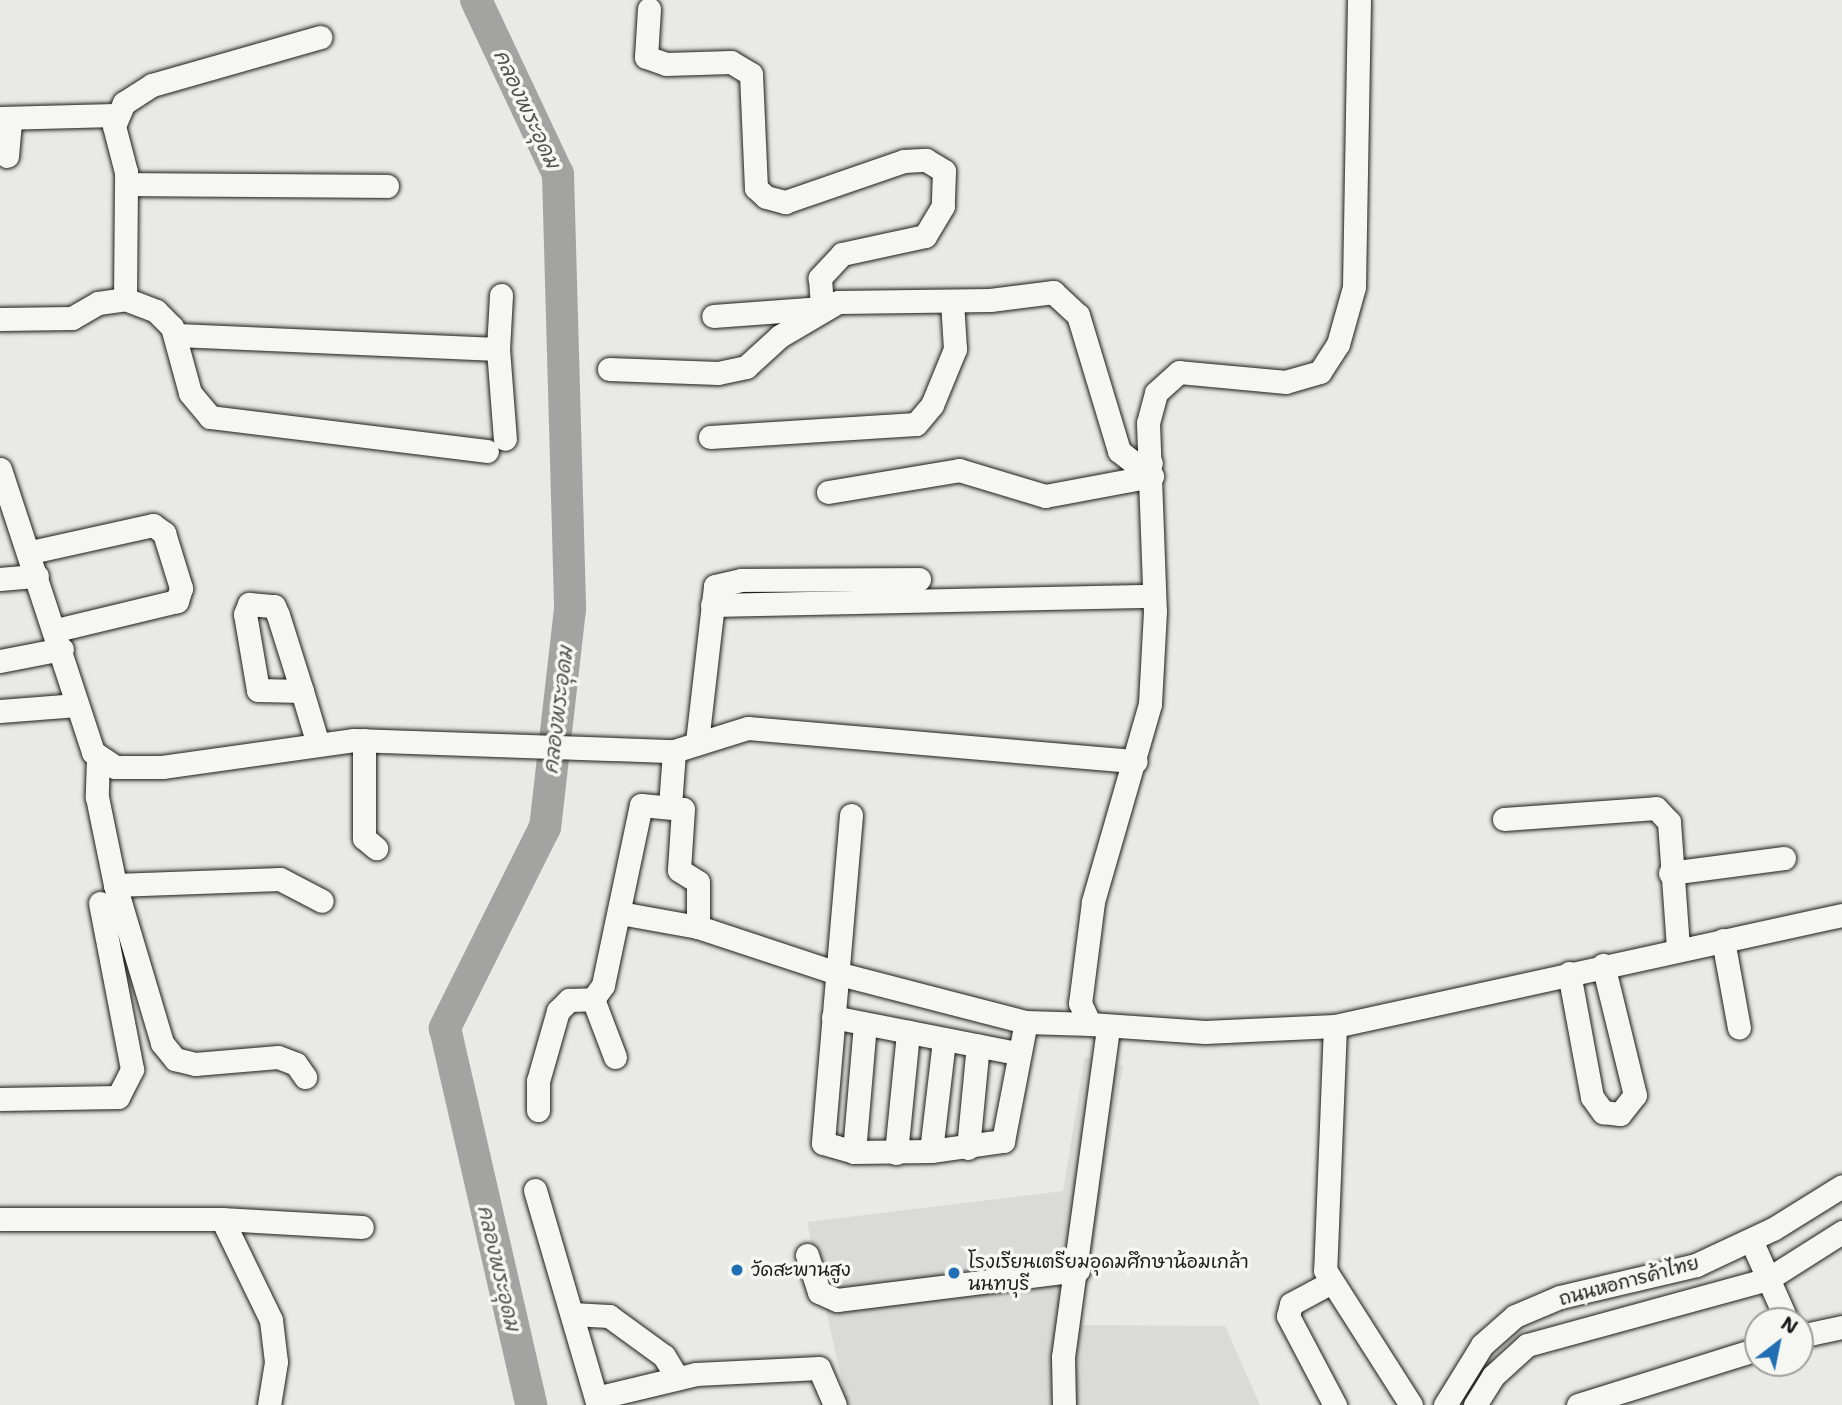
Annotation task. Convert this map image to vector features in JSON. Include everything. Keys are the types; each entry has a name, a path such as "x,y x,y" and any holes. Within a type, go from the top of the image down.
{"street":[{"path":"1064,1405 1063,1357 1078,1270 1099,1027 1080,1003 1093,902 1136,761 1150,704 1154,596 1152,470 1148,423 1156,393 1179,372 1286,383 1320,372 1338,344 1354,287 1359,0"},
{"path":"649,9 646,57 666,64 731,62 751,74 756,188 766,197 785,202 904,161 926,160 944,171 943,206 935,224 925,236 842,254 820,278 822,308"},
{"path":"8,156 5,118 115,114 152,85 320,37"},
{"path":"115,114 126,184 125,299"},
{"path":"126,184 387,186"},
{"path":"713,316 822,308 863,300 953,301 1060,294 1078,315 1119,451 1141,468 1152,470"},
{"path":"0,319 72,318 98,303 125,299 156,311 177,335 190,393 210,417 496,445 501,295"},
{"path":"710,437 916,424 932,405 955,349 953,301"},
{"path":"609,369 746,368 822,308"},
{"path":"177,335 498,349"},
{"path":"0,469 31,552 77,705 98,759 97,797 115,885 150,1017 175,1059 214,1064 278,1057 296,1064 305,1077"},
{"path":"828,492 959,470 1045,496 1152,470"},
{"path":"0,661 177,601 181,588 164,533 153,525 31,552"},
{"path":"0,579 37,576"},
{"path":"697,742 712,606 719,582 919,579"},
{"path":"712,606 1154,596"},
{"path":"302,691 317,741"},
{"path":"0,711 77,705"},
{"path":"98,759 135,770 317,741 364,740 500,741 618,752 674,751 748,728 1136,761"},
{"path":"364,740 364,838 376,848"},
{"path":"670,806 674,751"},
{"path":"593,999 603,985 621,913 640,808 670,806 683,809 680,870 698,882 698,928"},
{"path":"1504,819 1656,807 1669,822 1670,873 1678,949"},
{"path":"851,815 840,974 821,1138 854,1152 896,1153 996,1146 1006,1135 1017,1053 1026,1023"},
{"path":"1670,873 1784,858"},
{"path":"115,885 280,879 323,901"},
{"path":"0,1099 118,1097 132,1069 100,903"},
{"path":"621,913 698,928 840,974 1026,1023 1099,1027 1335,1026 1602,965 1842,915"},
{"path":"1723,940 1739,1028"},
{"path":"1569,973 1592,1097 1603,1112 1620,1114 1635,1095 1602,965"},
{"path":"593,999 615,1057"},
{"path":"538,1110 538,1081 558,1011 569,1000 593,999"},
{"path":"931,1150 938,1038 937,999"},
{"path":"833,1017 1017,1053"},
{"path":"854,1152 865,1024"},
{"path":"1335,1026 1328,1284 1411,1405"},
{"path":"896,1153 908,1032"},
{"path":"968,1148 978,1045"},
{"name":"ถนนหอการค้าไทย","path":"1445,1405 1482,1345 1515,1316 1560,1297 1696,1265 1751,1240 1842,1186"},
{"path":"535,1190 597,1401 677,1378 819,1368 835,1405"},
{"path":"0,1219 222,1219 362,1227"},
{"path":"222,1219 271,1320 276,1362 269,1405"},
{"name":"ถนนหอการค้าไทย","path":"1475,1405 1493,1376 1527,1345 1768,1279 1842,1232"},
{"path":"1751,1240 1781,1307"},
{"path":"807,1255 819,1292 837,1300 1078,1270"},
{"path":"1328,1284 1291,1304 1288,1316 1335,1405"},
{"path":"572,1314 609,1316 664,1356 677,1378"},
{"path":"1814,1333 1842,1327"},
{"path":"1578,1405 1744,1353"}],"shaded area":[{"name":"โรงเรียนเตรียมอุดมศึกษาน้อมเกล้า นนทบุรี","path":"1085,1057 1123,1066 1080,1325 1225,1326 1260,1405 847,1405 807,1222 1063,1191"}],"waterway":[{"name":"คลองพระอุดม","path":"476,0 558,174 570,609 545,827 445,1028 531,1405"}],"place":[{"name":"วัดสะพานสูง","path":"737,1270"},
{"name":"โรงเรียนเตรียมอุดมศึกษาน้อมเกล้า นนทบุรี","path":"954,1273"}]}
